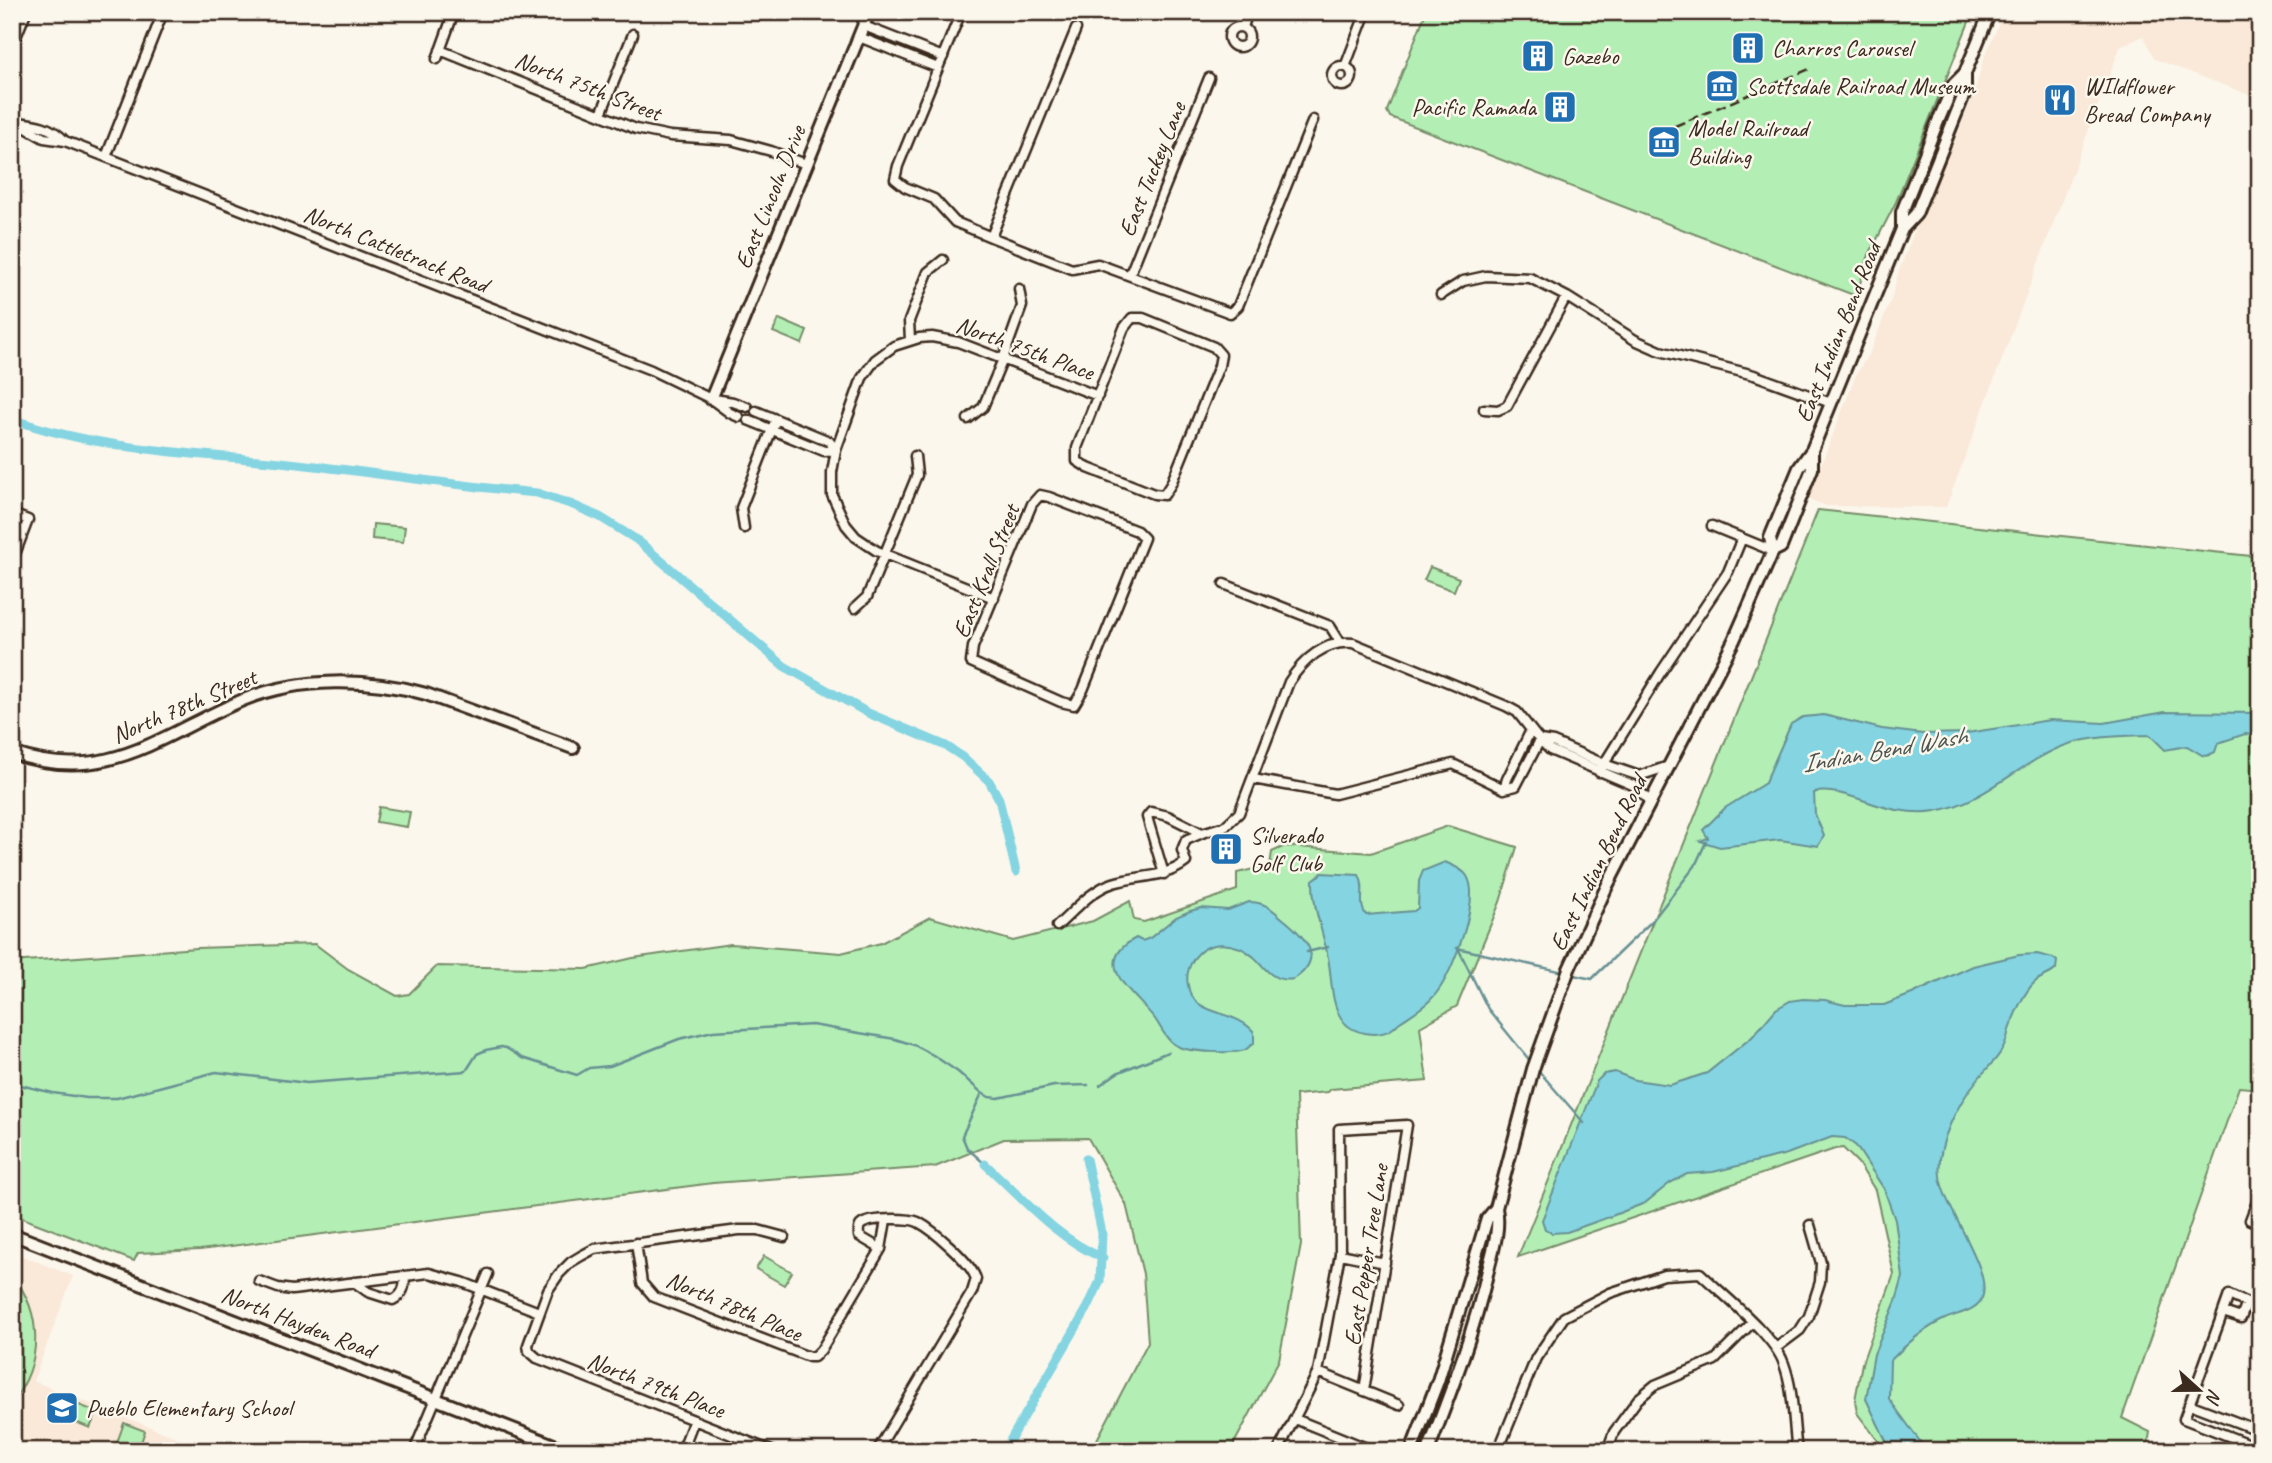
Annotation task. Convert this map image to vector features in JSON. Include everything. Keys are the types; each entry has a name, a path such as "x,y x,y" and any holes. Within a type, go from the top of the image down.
{"main road":[{"name":"East Lincoln Drive","path":"711,398 869,12"},
{"name":"East Indian Bend Road","path":"1411,1451 1438,1381 1487,1219 1496,1208 1529,1082 1564,982 1618,864 1734,640 1773,551 1770,538 1799,468 1812,450 1902,229 1902,212 1936,126 1954,84 1965,74 1990,12"},
{"name":"North 78th Street","path":"12,753 31,760 68,765 114,759 166,738 244,700 317,683 406,688 573,748"},
{"name":"East Indian Bend Road","path":"1428,1451 1466,1354 1479,1311 1499,1223 1496,1208"},
{"name":"North Hayden Road","path":"12,1234 569,1451"}],"street":[{"path":"12,47 26,12"},
{"path":"106,157 163,12"},
{"name":"North 75th Street","path":"454,12 438,54 636,129 731,140 806,164"},
{"path":"961,12 895,179 905,187 934,198 955,222 1072,269 1098,264 1230,313 1238,306 1313,120"},
{"path":"1242,27 1248,12"},
{"path":"1345,67 1366,12"},
{"path":"864,26 943,57"},
{"path":"991,237 1076,29"},
{"path":"601,114 634,34"},
{"path":"859,37 938,68"},
{"name":"East Tuckey Lane","path":"1130,274 1209,78"},
{"name":"North Cattletrack Road","path":"13,121 44,138 65,141 651,370 711,398 744,419 824,451 836,450"},
{"path":"910,340 909,320 928,272 943,260"},
{"path":"1441,295 1463,281 1486,276 1530,278 1635,340 1660,351 1754,375 1831,403"},
{"path":"968,419 983,407 1003,359 1022,306 1019,289"},
{"path":"1485,409 1498,410 1507,407 1566,297"},
{"path":"1132,318 1143,318 1214,347 1221,355 1219,366 1171,484 1164,495 1154,494 1088,468 1077,461 1077,448 1098,396 1124,328 1132,318"},
{"name":"North 75th Place","path":"993,598 884,554 856,537 841,516 832,495 832,472 836,450 857,388 866,371 885,352 910,340 932,337 949,339 1098,396"},
{"name":"North Cattletrack Road","path":"711,398 747,407"},
{"path":"756,411 828,441 836,450"},
{"path":"744,528 741,508 775,419"},
{"path":"855,608 867,597 917,475 915,456"},
{"name":"East Krall Street","path":"1040,495 1137,531 1144,538 1083,690 1074,705 1061,702 971,662 993,598 1032,504 1040,495"},
{"path":"12,514 29,520 12,562"},
{"path":"1712,526 1773,551"},
{"path":"1601,768 1728,572 1742,538"},
{"path":"1224,584 1330,626 1340,642"},
{"path":"1057,926 1101,888 1116,882 1164,874 1186,862 1182,850 1186,840 1224,826 1239,813 1289,682 1300,666 1320,650 1340,642 1353,643 1506,706 1517,712 1550,750 1601,768 1639,776 1669,766"},
{"path":"1504,789 1531,730"},
{"path":"1253,779 1335,793 1453,764 1504,789 1516,786 1540,740"},
{"path":"1517,759 1529,764"},
{"path":"1601,768 1636,786 1650,802"},
{"path":"1164,874 1147,817 1151,812 1167,816 1202,833"},
{"name":"East Pepper Tree Lane","path":"1340,1254 1339,1129 1407,1125 1364,1391"},
{"path":"2260,1194 2250,1220 2260,1223"},
{"path":"877,1451 972,1293 976,1279 971,1267 925,1226 915,1221 886,1220 864,1222 858,1229 859,1236 881,1249 886,1220"},
{"path":"1776,1348 1800,1330 1809,1316 1821,1283 1821,1263 1810,1225"},
{"path":"259,1281 286,1290 419,1273 439,1274 539,1312 548,1290 559,1274 571,1262 594,1249 739,1230 758,1230 784,1237"},
{"name":"North 78th Place","path":"636,1243 642,1283 654,1297 802,1356 814,1357 821,1350 881,1249"},
{"path":"1278,1451 1318,1373 1340,1254 1385,1263"},
{"path":"1498,1451 1536,1358 1564,1317 1610,1293 1664,1275 1701,1269 1776,1348 1784,1362 1797,1451"},
{"path":"414,1451 488,1275"},
{"path":"354,1282 368,1292 393,1300 399,1297 405,1287 405,1276"},
{"name":"North 79th Place","path":"539,1312 529,1338 529,1351 537,1359 772,1451"},
{"path":"2223,1312 2184,1419 2249,1444 2260,1441"},
{"path":"1607,1451 1623,1417 1638,1399 1662,1381 1715,1360 1752,1323"},
{"path":"1318,1373 1399,1405"},
{"path":"2189,1404 2260,1431"},
{"path":"1295,1419 1374,1451"},
{"path":"682,1451 694,1420"}],"shaded area":[{"path":"2004,12 2260,12 2260,99 2155,59 2143,36 2120,47 1946,507 1827,506 1808,499 1856,375 1870,352 1891,300 1899,271 1941,164 1957,136 1975,91 1983,61"},
{"path":"12,1252 73,1276 33,1381 211,1451 12,1451"}],"green space":[{"path":"1426,12 1973,12 1896,202 1869,255 1856,296 1390,117 1387,111"},
{"path":"779,319 807,331 802,344 773,332"},
{"path":"1818,510 2260,557 2260,1089 2239,1087 2122,1418 2150,1432 2147,1451 1886,1451 1857,1413 1855,1400 1862,1363 1894,1274 1875,1190 1858,1163 1843,1148 1518,1257"},
{"path":"373,524 405,527 403,542 372,539"},
{"path":"1430,567 1459,578 1454,591 1424,580"},
{"path":"379,807 410,812 407,827 376,822"},
{"name":"Silverado Golf Club","path":"1448,826 1517,847 1500,902 1457,1006 1420,1027 1427,1081 1331,1089 1328,1092 1296,1095 1301,1245 1279,1360 1230,1451 1091,1451 1148,1342 1143,1274 1126,1204 1088,1138 1004,1139 935,1167 713,1183 200,1250 138,1253 134,1261 12,1214 12,962 197,948 315,944 348,969 397,996 409,994 437,966 586,969 633,958 731,944 841,953 881,943 930,917 1013,941 1093,921 1130,901 1134,920 1144,922 1237,890 1237,873 1270,865 1272,852 1285,846 1371,853"},
{"path":"764,1256 792,1272 784,1285 756,1269"},
{"path":"12,1275 29,1306 35,1338 29,1371 12,1402"},
{"path":"74,1403 97,1412 90,1428 68,1419"},
{"path":"124,1423 145,1431 140,1445 135,1444 133,1451 114,1451"}],"water":[{"path":"2165,712 2260,713 2260,736 2245,734 2218,743 2215,752 2207,756 2187,746 2165,750 2150,735 2089,739 2052,751 1987,791 1935,811 1902,811 1833,792 1814,793 1815,814 1824,836 1818,846 1780,840 1720,847 1700,841 1708,838 1703,830 1725,808 1765,783 1791,724 1803,717 1824,715 1882,729 1923,734 1967,733 2050,720 2104,723"},
{"path":"1445,862 1460,869 1467,876 1471,900 1464,933 1446,978 1427,1003 1392,1029 1373,1034 1353,1029 1343,1021 1334,1001 1313,880 1322,873 1359,875 1362,906 1366,915 1414,911 1418,908 1419,881 1423,871"},
{"path":"1249,902 1270,908 1301,936 1310,950 1309,964 1294,979 1287,980 1271,974 1254,957 1239,948 1223,944 1206,948 1193,960 1187,975 1191,995 1205,1008 1246,1024 1254,1032 1254,1043 1245,1050 1231,1052 1185,1049 1175,1045 1120,979 1116,958 1122,948 1136,938 1142,941 1150,938 1176,917 1190,911 1201,908 1228,910"},
{"path":"2037,954 2057,961 2056,969 2036,981 2026,993 2013,1018 2003,1048 1963,1100 1950,1124 1941,1151 1940,1176 1943,1189 1981,1274 1984,1288 1981,1300 1970,1310 1930,1327 1890,1361 1889,1399 1927,1451 1893,1451 1866,1399 1874,1354 1903,1277 1895,1220 1884,1189 1856,1146 1845,1138 1832,1137 1787,1154 1713,1172 1687,1174 1670,1183 1645,1203 1609,1217 1567,1232 1552,1233 1545,1229 1542,1220 1597,1081 1604,1074 1615,1072 1635,1080 1670,1085 1707,1073 1752,1037 1776,1009 1790,1001 1803,999 1825,1000 1845,1005 1884,1005 1973,966 2019,955"}],"waterway":[{"path":"12,419 80,438 149,449 537,493 600,517 637,540 784,666 868,713 946,746 963,757 989,781 999,799 1016,872"},
{"name":"Indian Bend Wash","path":"1569,974 1592,979 1652,921 1695,866 1706,842"},
{"name":"Indian Bend Wash","path":"1307,952 1328,947"},
{"name":"Indian Bend Wash","path":"1457,948 1563,972"},
{"path":"1458,948 1488,1009 1531,1062"},
{"name":"Indian Bend Wash","path":"12,1083 87,1098 117,1098 216,1072 307,1083 466,1071 477,1054 501,1047 522,1058 577,1075 589,1068 610,1066 679,1039 713,1031 812,1025 895,1039 914,1045 958,1072 989,1097 998,1098 1054,1086 1088,1085"},
{"name":"Indian Bend Wash","path":"1100,1085 1117,1073 1168,1052"},
{"path":"1538,1070 1584,1123"},
{"path":"982,1093 962,1136 967,1148 985,1164"},
{"path":"1004,1451 1088,1307 1100,1281 1102,1233 1086,1159"},
{"path":"985,1164 1055,1229 1103,1258"}],"railway":[{"path":"1675,126 1812,68"}],"place":[{"name":"Charros Carousel","path":"1748,48"},
{"name":"Gazebo","path":"1538,56"},
{"name":"Scottsdale Railroad Museum","path":"1722,86"},
{"name":"WIldflower Bread Company","path":"2060,100"},
{"name":"Pacific Ramada","path":"1560,107"},
{"name":"Model Railroad Building","path":"1664,142"},
{"name":"Silverado Golf Club","path":"1226,849"},
{"name":"Pueblo Elementary School","path":"62,1408"}]}
